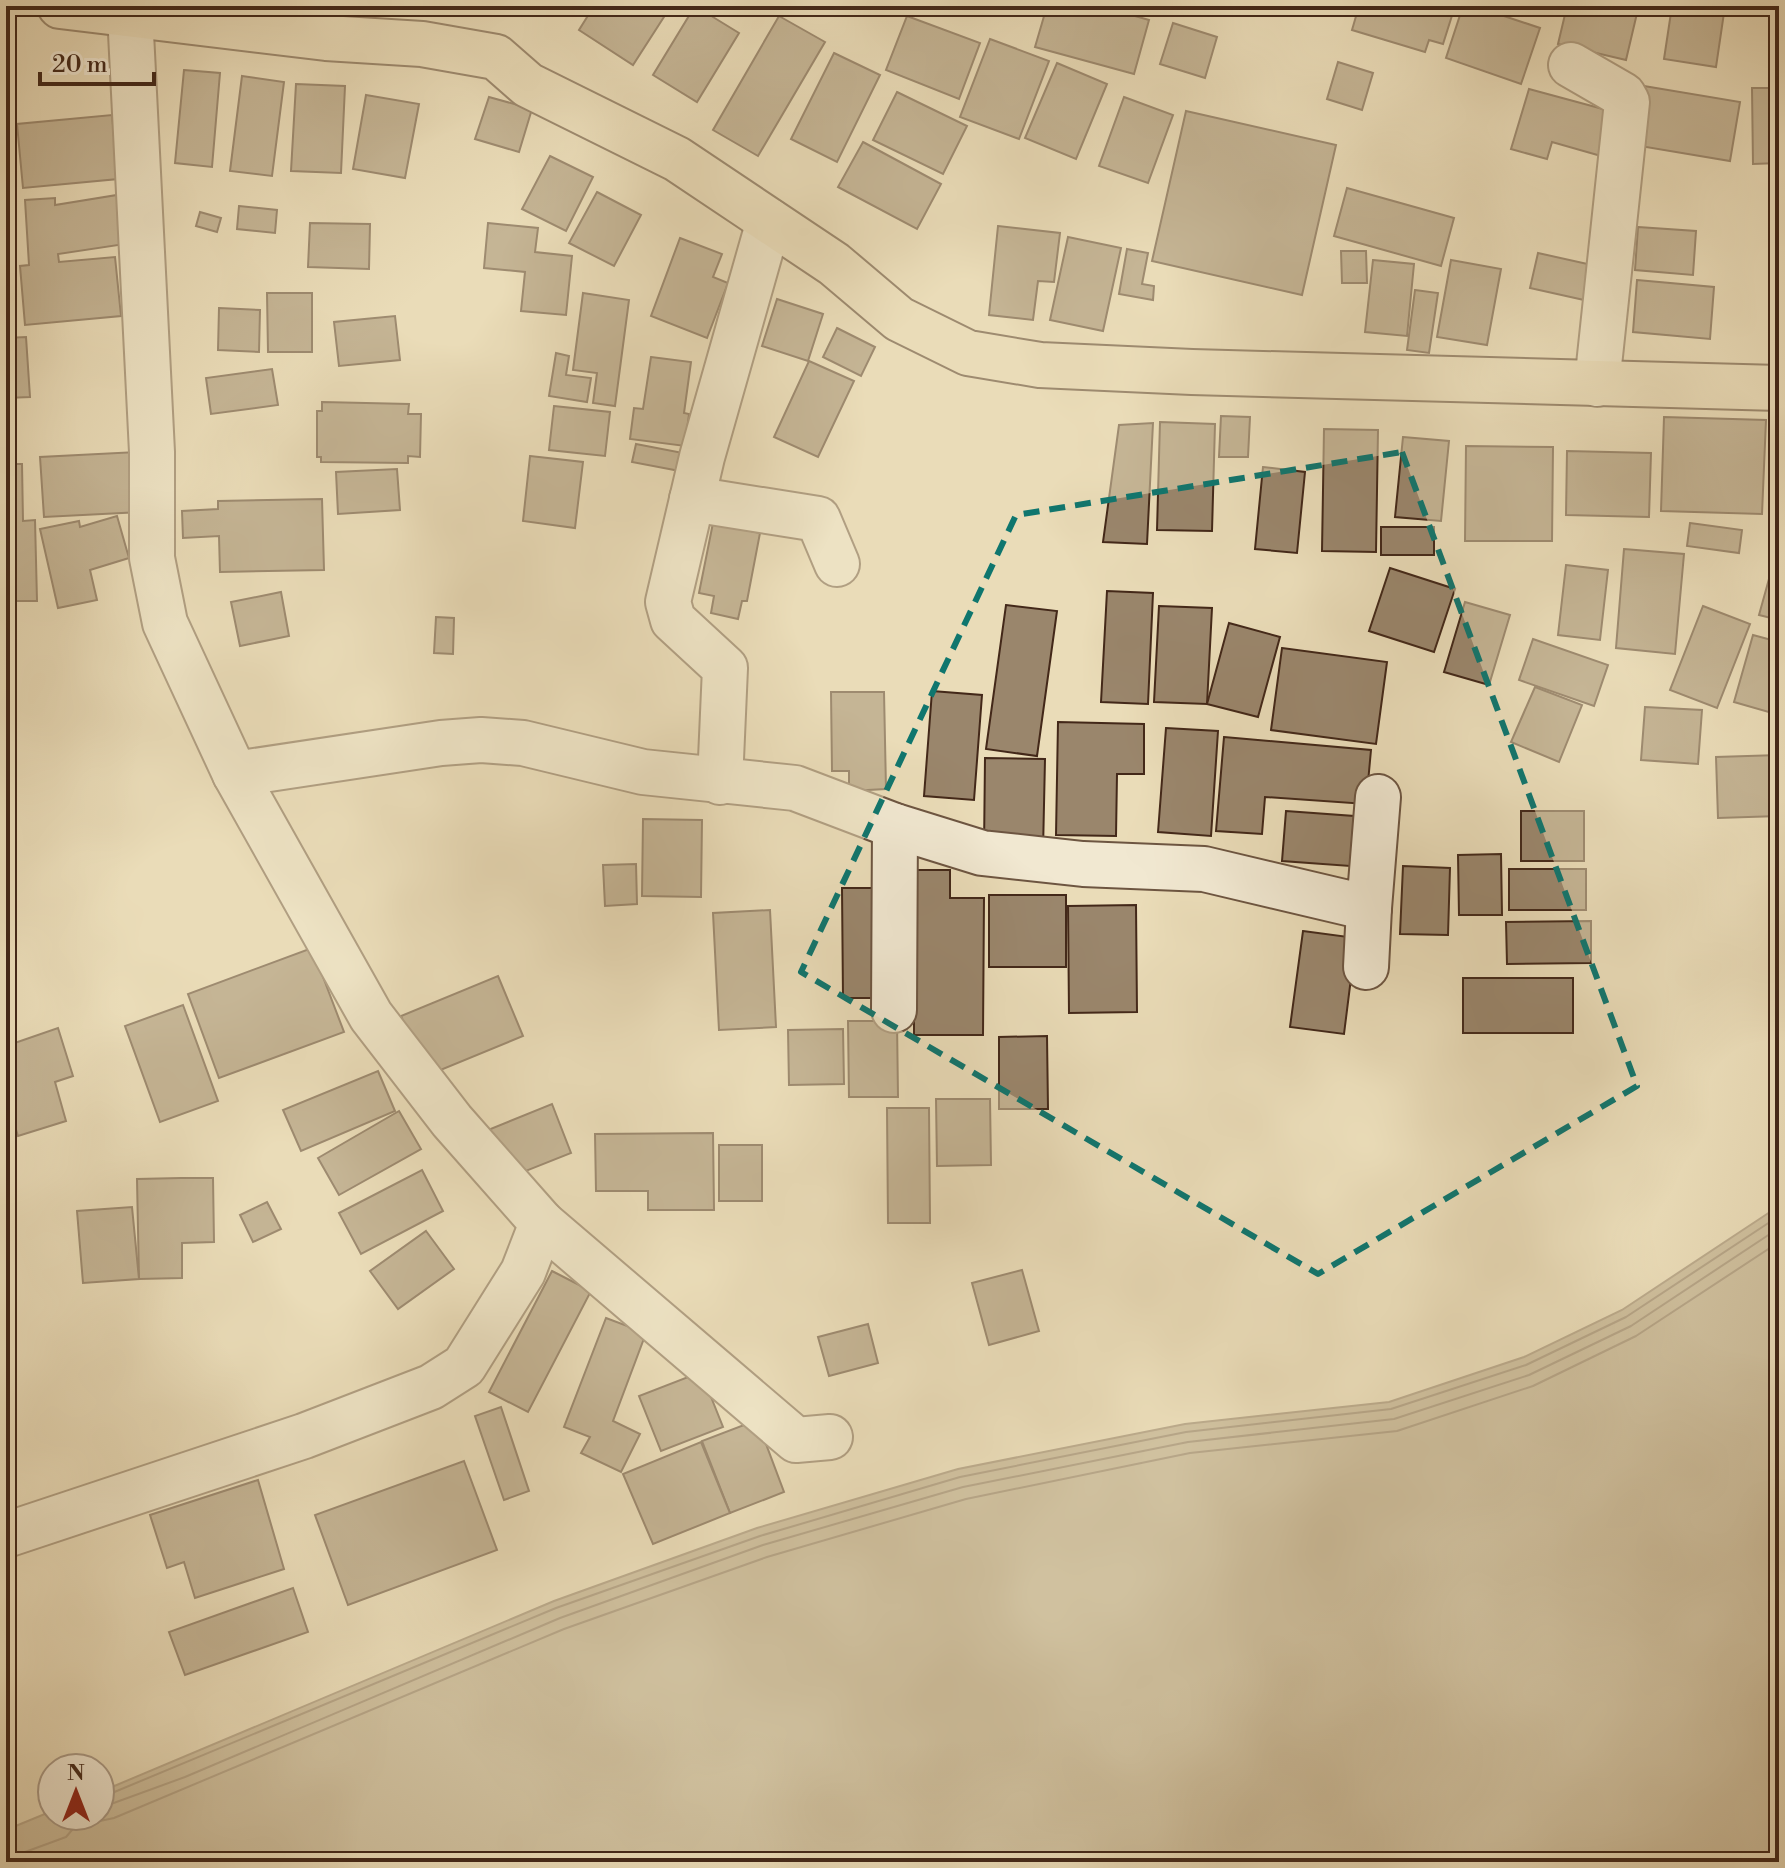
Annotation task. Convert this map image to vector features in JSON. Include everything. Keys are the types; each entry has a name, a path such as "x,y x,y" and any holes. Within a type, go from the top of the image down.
{"highway":[{"path":"60,6 326,38 422,44 496,57 528,85 677,159 834,264 899,319 968,353 1040,365 1192,372 1779,388"}],"street":[{"path":"130,13 152,452 152,558 165,623 235,774 371,1016 452,1121 542,1223 793,1438 809,1441 830,1437"},
{"path":"1571,65 1623,95 1627,102 1597,384"},
{"path":"720,782 725,668 673,620 668,606 692,499 769,221"},
{"path":"692,499 818,519 837,564"},
{"path":"235,774 441,743 501,740 568,752 643,772 795,788 895,826 982,853 1083,864 1204,869 1369,908"},
{"path":"1366,967 1378,797"},
{"path":"894,1010 895,826"},
{"path":"6,1535 304,1436 431,1387 464,1366 523,1272 542,1223"}],"highlighted area":[{"path":"1402,452 1637,1086 1318,1274 801,972 1016,515"}],"water":[{"path":"1779,1206 1779,1862 6,1862 6,1830 36,1818 36,1832 116,1832 116,1785 554,1601 757,1528 958,1469 1185,1424 1389,1402 1524,1357 1622,1310"}],"building":[{"path":"594,6 671,6 633,65 579,30"},
{"path":"695,6 739,33 697,102 653,75"},
{"path":"1047,6 1100,6 1149,20 1134,74 1035,47"},
{"path":"1359,6 1455,6 1443,44 1429,40 1425,52 1352,30"},
{"path":"1463,6 1474,6 1540,28 1521,84 1446,58"},
{"path":"1567,6 1659,6 1658,13 1638,9 1626,60 1558,44"},
{"path":"1672,6 1725,6 1716,67 1664,59"},
{"path":"779,16 825,42 758,156 713,130"},
{"path":"907,16 980,43 959,99 886,70"},
{"path":"1173,23 1217,37 1205,78 1160,64"},
{"path":"990,39 1049,61 1019,139 960,117"},
{"path":"834,53 880,75 837,162 791,139"},
{"path":"1338,62 1373,73 1362,110 1327,99"},
{"path":"1057,63 1107,84 1076,159 1025,138"},
{"path":"184,70 220,73 212,167 175,163"},
{"path":"242,76 284,82 272,176 230,171"},
{"path":"296,84 345,86 341,173 291,171"},
{"path":"1644,86 1740,102 1730,161 1634,145"},
{"path":"1752,88 1779,88 1779,163 1753,164"},
{"path":"1529,89 1614,112 1601,156 1552,142 1547,159 1511,149"},
{"path":"897,92 967,126 943,174 873,140"},
{"path":"366,95 419,104 405,178 353,169"},
{"path":"489,97 532,109 519,152 475,139"},
{"path":"1124,97 1173,115 1148,183 1099,166"},
{"path":"1186,111 1336,145 1302,295 1152,261"},
{"path":"112,115 118,179 23,188 17,124"},
{"path":"863,142 941,184 917,229 838,187"},
{"path":"550,156 593,177 566,231 522,209"},
{"path":"1347,188 1454,218 1441,266 1334,236"},
{"path":"597,192 641,215 614,266 569,243"},
{"path":"117,195 125,244 58,254 59,262 115,257 121,316 25,325 20,266 29,265 25,200 55,198 55,205"},
{"path":"239,206 277,210 275,233 237,229"},
{"path":"200,212 221,218 217,232 196,226"},
{"path":"310,223 370,224 369,269 308,267"},
{"path":"488,223 538,228 535,252 572,256 566,315 521,311 525,272 484,268"},
{"path":"998,226 1060,233 1054,282 1038,281 1033,320 989,315"},
{"path":"1638,227 1696,231 1693,275 1635,270"},
{"path":"1068,237 1121,248 1103,331 1050,320"},
{"path":"680,238 722,254 713,277 728,283 707,338 651,316"},
{"path":"1127,249 1148,253 1142,284 1154,286 1153,300 1119,294"},
{"path":"1341,251 1366,251 1367,283 1342,283"},
{"path":"1538,253 1601,267 1593,302 1530,288"},
{"path":"1373,260 1414,264 1407,336 1365,332"},
{"path":"1451,260 1501,269 1487,345 1437,337"},
{"path":"1776,265 1779,265 1779,348 1775,348"},
{"path":"1637,280 1714,287 1710,339 1633,332"},
{"path":"1415,290 1438,293 1429,353 1407,350"},
{"path":"267,293 312,293 312,352 268,352"},
{"path":"583,293 629,300 615,406 593,403 597,373 573,370"},
{"path":"777,299 823,314 808,361 762,346"},
{"path":"219,308 260,310 259,352 218,350"},
{"path":"395,316 400,360 339,366 334,322"},
{"path":"837,328 875,347 861,376 823,357"},
{"path":"26,337 30,397 6,398 6,338"},
{"path":"556,353 569,356 566,375 591,378 587,402 549,396"},
{"path":"651,357 691,362 684,413 689,414 685,446 630,439 634,408 643,409"},
{"path":"809,361 854,381 818,457 774,437"},
{"path":"272,369 278,405 211,414 206,378"},
{"path":"322,402 409,404 408,414 421,414 420,457 408,456 408,463 321,462 321,457 317,457 317,411 322,411"},
{"path":"554,406 610,412 605,456 549,450"},
{"path":"1221,416 1250,417 1248,457 1219,457"},
{"path":"1664,417 1766,420 1762,514 1661,511"},
{"path":"1160,422 1215,424 1212,531 1157,530"},
{"path":"1153,423 1147,544 1103,542 1119,425"},
{"path":"1324,429 1378,430 1376,552 1322,551"},
{"path":"1403,437 1449,441 1441,521 1395,517"},
{"path":"636,444 688,454 685,472 632,462"},
{"path":"1466,446 1553,447 1552,541 1465,541"},
{"path":"1567,451 1651,453 1649,517 1566,515"},
{"path":"137,452 141,512 44,517 40,457"},
{"path":"530,456 583,462 575,528 523,521"},
{"path":"6,464 22,464 23,521 35,520 37,601 6,601"},
{"path":"1263,467 1305,472 1297,553 1255,549"},
{"path":"397,469 400,510 338,514 336,472"},
{"path":"322,499 324,570 220,572 219,536 183,538 182,511 218,509 218,501"},
{"path":"117,516 129,558 90,570 97,600 58,608 40,529 79,521 80,527"},
{"path":"713,523 760,533 747,601 742,601 738,619 711,613 714,596 699,593"},
{"path":"1690,523 1742,530 1739,553 1687,546"},
{"path":"1381,527 1434,527 1434,555 1381,555"},
{"path":"1624,549 1684,554 1675,654 1616,648"},
{"path":"1566,565 1608,570 1600,640 1558,635"},
{"path":"1390,568 1455,589 1434,652 1369,631"},
{"path":"1772,568 1779,569 1779,620 1759,615"},
{"path":"1107,591 1153,593 1148,704 1101,702"},
{"path":"281,592 289,636 240,646 231,602"},
{"path":"1465,602 1510,615 1489,685 1444,672"},
{"path":"1006,605 1057,611 1037,756 986,749"},
{"path":"1159,606 1212,608 1207,704 1154,702"},
{"path":"1703,606 1750,624 1717,708 1670,690"},
{"path":"436,617 454,618 453,654 434,653"},
{"path":"1229,623 1280,637 1258,717 1207,704"},
{"path":"1753,635 1779,642 1779,715 1734,702"},
{"path":"1533,639 1608,665 1594,706 1519,680"},
{"path":"1282,648 1387,662 1376,744 1271,730"},
{"path":"1535,687 1582,705 1559,762 1511,742"},
{"path":"932,691 982,695 974,800 924,796"},
{"path":"831,692 884,692 886,789 849,791 849,771 832,771"},
{"path":"1645,707 1702,710 1698,764 1641,760"},
{"path":"1058,722 1144,724 1144,774 1117,774 1116,836 1056,835"},
{"path":"1166,728 1218,731 1211,836 1158,832"},
{"path":"1224,737 1371,750 1366,804 1265,797 1262,834 1216,831"},
{"path":"1779,755 1779,816 1718,818 1716,757"},
{"path":"985,758 1045,759 1043,851 984,849"},
{"path":"1286,811 1354,816 1350,866 1282,861"},
{"path":"1521,811 1584,811 1584,861 1521,861"},
{"path":"643,819 702,820 701,897 642,896"},
{"path":"1501,854 1502,915 1459,915 1458,855"},
{"path":"636,864 637,904 605,906 603,865"},
{"path":"1403,866 1450,868 1448,935 1400,934"},
{"path":"1509,869 1586,869 1586,910 1509,910"},
{"path":"914,870 950,870 950,898 984,898 983,1035 914,1035"},
{"path":"842,888 885,888 886,998 843,998"},
{"path":"989,895 1066,895 1066,967 989,967"},
{"path":"1136,905 1137,1012 1069,1013 1068,906"},
{"path":"770,910 776,1027 719,1030 713,913"},
{"path":"1591,921 1591,963 1507,964 1506,922"},
{"path":"1303,931 1356,938 1344,1034 1290,1027"},
{"path":"312,948 344,1032 219,1078 188,994"},
{"path":"498,976 523,1036 426,1076 401,1016"},
{"path":"1463,978 1573,978 1573,1033 1463,1033"},
{"path":"183,1005 218,1101 160,1122 125,1026"},
{"path":"848,1021 897,1021 898,1097 849,1097"},
{"path":"58,1028 73,1076 55,1082 66,1121 18,1136 6,1097 6,1046"},
{"path":"843,1029 844,1084 789,1085 788,1030"},
{"path":"1047,1036 1048,1109 999,1109 999,1037"},
{"path":"378,1071 395,1111 301,1151 283,1110"},
{"path":"936,1099 990,1099 991,1165 937,1166"},
{"path":"552,1104 571,1153 508,1178 488,1130"},
{"path":"887,1108 929,1108 930,1223 888,1223"},
{"path":"399,1111 421,1149 339,1195 318,1158"},
{"path":"713,1133 714,1210 648,1210 648,1191 596,1191 595,1134"},
{"path":"719,1145 762,1145 762,1201 719,1201"},
{"path":"422,1170 443,1211 361,1254 339,1213"},
{"path":"213,1178 214,1242 182,1243 182,1278 139,1279 137,1179"},
{"path":"267,1202 281,1229 253,1242 240,1215"},
{"path":"132,1207 139,1279 83,1283 77,1211"},
{"path":"426,1231 454,1269 398,1309 370,1271"},
{"path":"1022,1270 1039,1331 989,1345 972,1283"},
{"path":"552,1271 591,1291 528,1412 489,1392"},
{"path":"606,1318 646,1333 613,1421 640,1434 621,1472 581,1453 590,1437 564,1427"},
{"path":"868,1324 878,1363 829,1376 818,1337"},
{"path":"701,1372 723,1427 661,1451 639,1396"},
{"path":"501,1407 529,1491 504,1500 475,1416"},
{"path":"757,1420 784,1492 730,1513 702,1441"},
{"path":"701,1442 730,1513 653,1544 623,1474"},
{"path":"464,1461 497,1550 348,1605 315,1515"},
{"path":"258,1480 284,1569 195,1598 184,1562 167,1568 150,1515"},
{"path":"293,1588 308,1632 185,1675 169,1632"}]}
